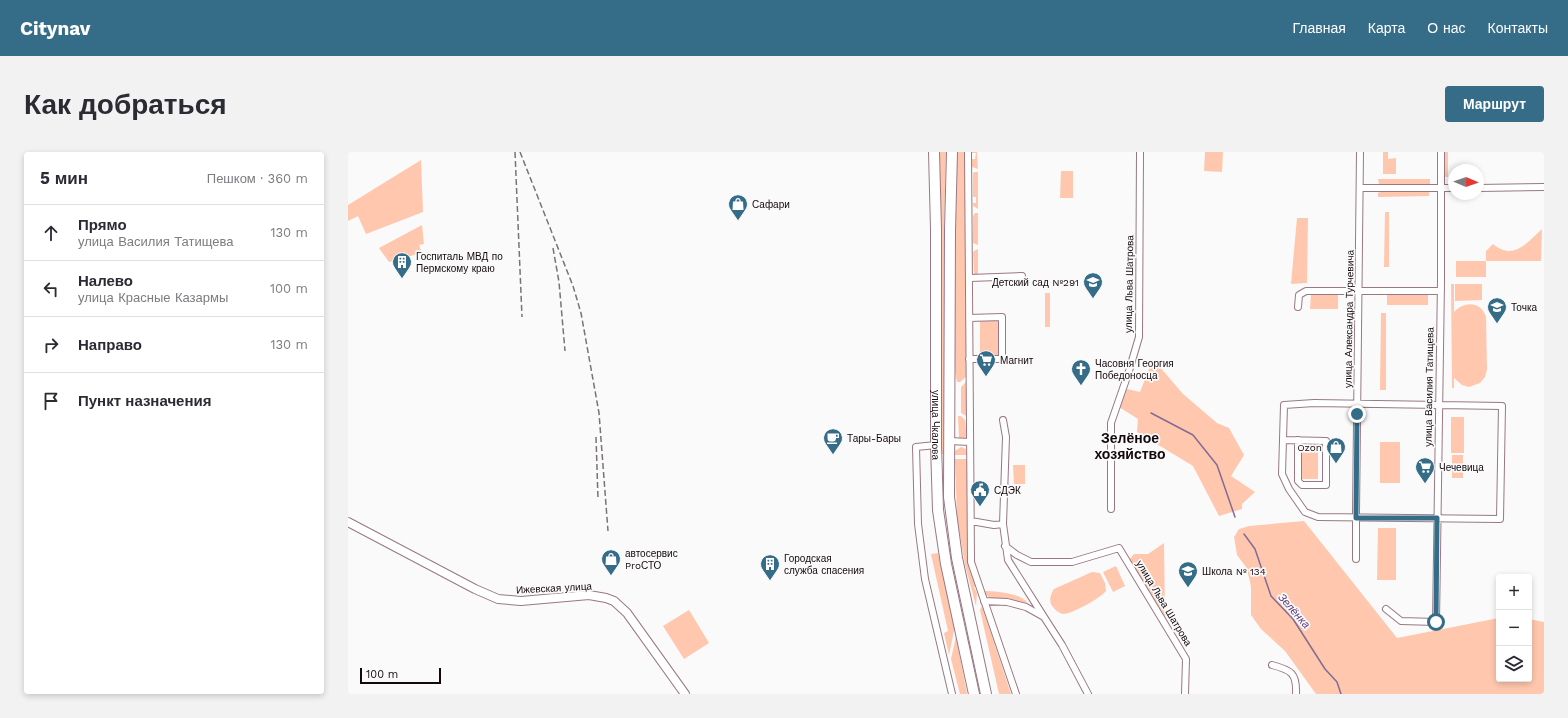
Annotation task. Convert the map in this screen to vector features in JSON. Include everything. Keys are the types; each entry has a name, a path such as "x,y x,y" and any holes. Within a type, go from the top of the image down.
{"main road":[{"name":"улица Чкалова","path":"934,152 936,229 936,445 938,510 946,564 974,694"},
{"name":"улица Чкалова","path":"952,152 950,230 949,497 951,522 957,558 986,694"}],"street":[{"path":"968,152 971,562 1016,694"},
{"name":"улица Льва Шатрова","path":"1112,509 1111,423 1129,371 1139,336 1140,152"},
{"name":"улица Александра Турчевича","path":"1356,559 1360,152"},
{"name":"улица Василия Татищева","path":"1386,610 1400,621 1436,622 1441,291 1441,152"},
{"path":"1484,188 1544,187"},
{"path":"1360,188 1448,188"},
{"path":"970,278 1022,276"},
{"path":"1298,307 1299,295 1306,290 1441,291"},
{"path":"969,318 1002,318 1002,359 969,359"},
{"path":"1284,405 1439,405 1502,406 1500,519 1318,517 1306,512 1285,482 1282,474 1284,405"},
{"path":"1003,420 1006,437 1003,524 1008,560 1062,645 1088,694"},
{"path":"1283,440 1298,440 1326,440 1326,485 1302,485 1298,481 1298,440"},
{"path":"949,441 970,442"},
{"path":"936,445 916,447 918,524 925,580 952,694"},
{"path":"970,521 994,525 1003,524"},
{"name":"Ижевская улица","path":"348,522 475,589 498,599 521,601 589,595 614,601 627,613 685,694"},
{"name":"улица Льва Шатрова","path":"1005,546 1017,555 1031,562 1072,562 1119,548 1186,660 1185,694"},
{"path":"984,601 1007,602 1026,607 1044,617"},
{"path":"1272,665 1285,668 1292,674 1296,679 1296,694"}],"shaded area":[{"path":"939,152 946,152 944,230 944,454 941,454 941,229"},
{"path":"957,152 966,152 968,360 966,360 966,377 960,382 957,382 954,366"},
{"path":"972,152 977,152 978,169 972,167 972,159 975,159 976,153"},
{"path":"1205,152 1223,152 1222,172 1204,171"},
{"path":"1383,152 1388,152 1388,159 1396,158 1396,174 1383,174"},
{"path":"1444,152 1448,152 1448,177 1444,177"},
{"path":"421,160 423,212 366,234 358,216 348,221 348,205"},
{"path":"1061,171 1073,171 1073,198 1060,198"},
{"path":"978,172 978,209 973,206 973,203 976,203 976,197 973,197 973,173"},
{"path":"1378,179 1430,179 1430,185 1382,185 1379,184"},
{"path":"1429,190 1429,196 1378,197 1378,193 1382,191"},
{"path":"1385,212 1389,212 1389,267 1384,267"},
{"path":"975,213 978,213 978,245 973,243 973,216"},
{"path":"1297,218 1308,218 1307,283 1291,284"},
{"path":"422,225 424,244 419,245 421,251 414,255 389,262 379,248"},
{"path":"1542,229 1541,261 1486,261 1486,251 1493,244 1500,249 1507,251 1513,250 1531,240"},
{"path":"978,249 978,276 974,274 973,253"},
{"path":"1456,261 1486,261 1486,277 1456,277"},
{"path":"1451,284 1454,284 1454,312 1458,308 1472,304 1480,308 1486,317 1487,369 1485,377 1480,383 1469,387 1462,385 1454,378 1454,388 1452,388"},
{"path":"1455,284 1482,284 1482,300 1455,301"},
{"path":"1045,293 1050,293 1050,327 1045,327"},
{"path":"1311,295 1338,295 1338,309 1310,309"},
{"path":"1387,295 1428,295 1428,305 1387,305"},
{"path":"1381,313 1386,313 1386,390 1380,390"},
{"path":"980,319 1000,319 1000,357 980,357"},
{"path":"1153,359 1183,394 1217,423 1229,428 1244,455 1231,476 1255,492 1242,504 1242,509 1219,516 1193,466 1137,432 1138,419 1119,407 1127,389 1140,392"},
{"path":"968,380 968,417 961,413 961,387"},
{"path":"958,416 961,416 965,420 966,429 968,430 967,436 964,439 959,438"},
{"path":"1451,417 1464,417 1464,453 1451,453"},
{"path":"1380,442 1400,442 1400,483 1380,483"},
{"path":"1302,444 1318,444 1318,479 1302,479"},
{"path":"961,447 966,449 968,455 954,455 955,451"},
{"path":"1452,455 1463,455 1463,478 1452,478"},
{"path":"955,459 968,459 968,555 976,585 974,587 977,593 976,606 965,565 957,518"},
{"path":"1013,465 1025,465 1025,484 1014,484"},
{"path":"1304,521 1397,638 1496,619 1496,682 1532,682 1532,620 1544,622 1544,694 1316,694 1285,651 1261,629 1251,615 1250,581 1246,567 1237,555 1234,537 1239,529 1249,526"},
{"path":"1378,528 1396,528 1396,580 1377,580"},
{"path":"1164,543 1165,617 1129,560 1134,554 1148,554"},
{"path":"938,553 955,626 949,655 944,633 948,631 931,554"},
{"path":"1116,566 1125,586 1113,592 1103,572"},
{"path":"1092,572 1100,573 1105,583 1106,591 1103,594 1072,612 1063,614 1054,609 1050,600 1054,589"},
{"path":"983,591 1002,592 1015,595 1026,601 1029,605 990,598"},
{"path":"982,606 1011,694 999,694 980,610"},
{"path":"689,610 709,643 684,659 663,626"},
{"path":"956,636 967,694 960,694 951,659"}],"waterway":[{"name":"Зелёнка","path":"1151,413 1193,435 1217,465 1235,517"},
{"name":"Зелёнка","path":"1244,534 1255,549 1271,596 1293,619 1325,669 1337,682 1341,694"}],"railway":[{"path":"515,152 522,317"},
{"path":"520,152 573,286 581,313 599,413 608,531"},
{"path":"553,248 559,282 565,351"},
{"path":"596,437 598,499"}],"place":[{"name":"Сафари","path":"738,221"},
{"name":"Госпиталь МВД по Пермскому краю","path":"402,279"},
{"name":"Детский сад №291","path":"1093,299"},
{"name":"Точка","path":"1497,324"},
{"name":"Магнит","path":"986,377"},
{"name":"Часовня Георгия Победоносца","path":"1081,386"},
{"name":"Тары-Бары","path":"833,455"},
{"name":"Ozon","path":"1336,464"},
{"name":"Чечевица","path":"1425,484"},
{"name":"СДЭК","path":"980,507"},
{"name":"автосервис ProСТО","path":"611,576"},
{"name":"Городская служба спасения","path":"770,581"},
{"name":"Школа № 134","path":"1188,588"}],"district":[{"name":"Зелёное хозяйство","path":"1130,446"}],"route":[{"path":"1357,414 1356,518 1437,518 1436,622"}]}
